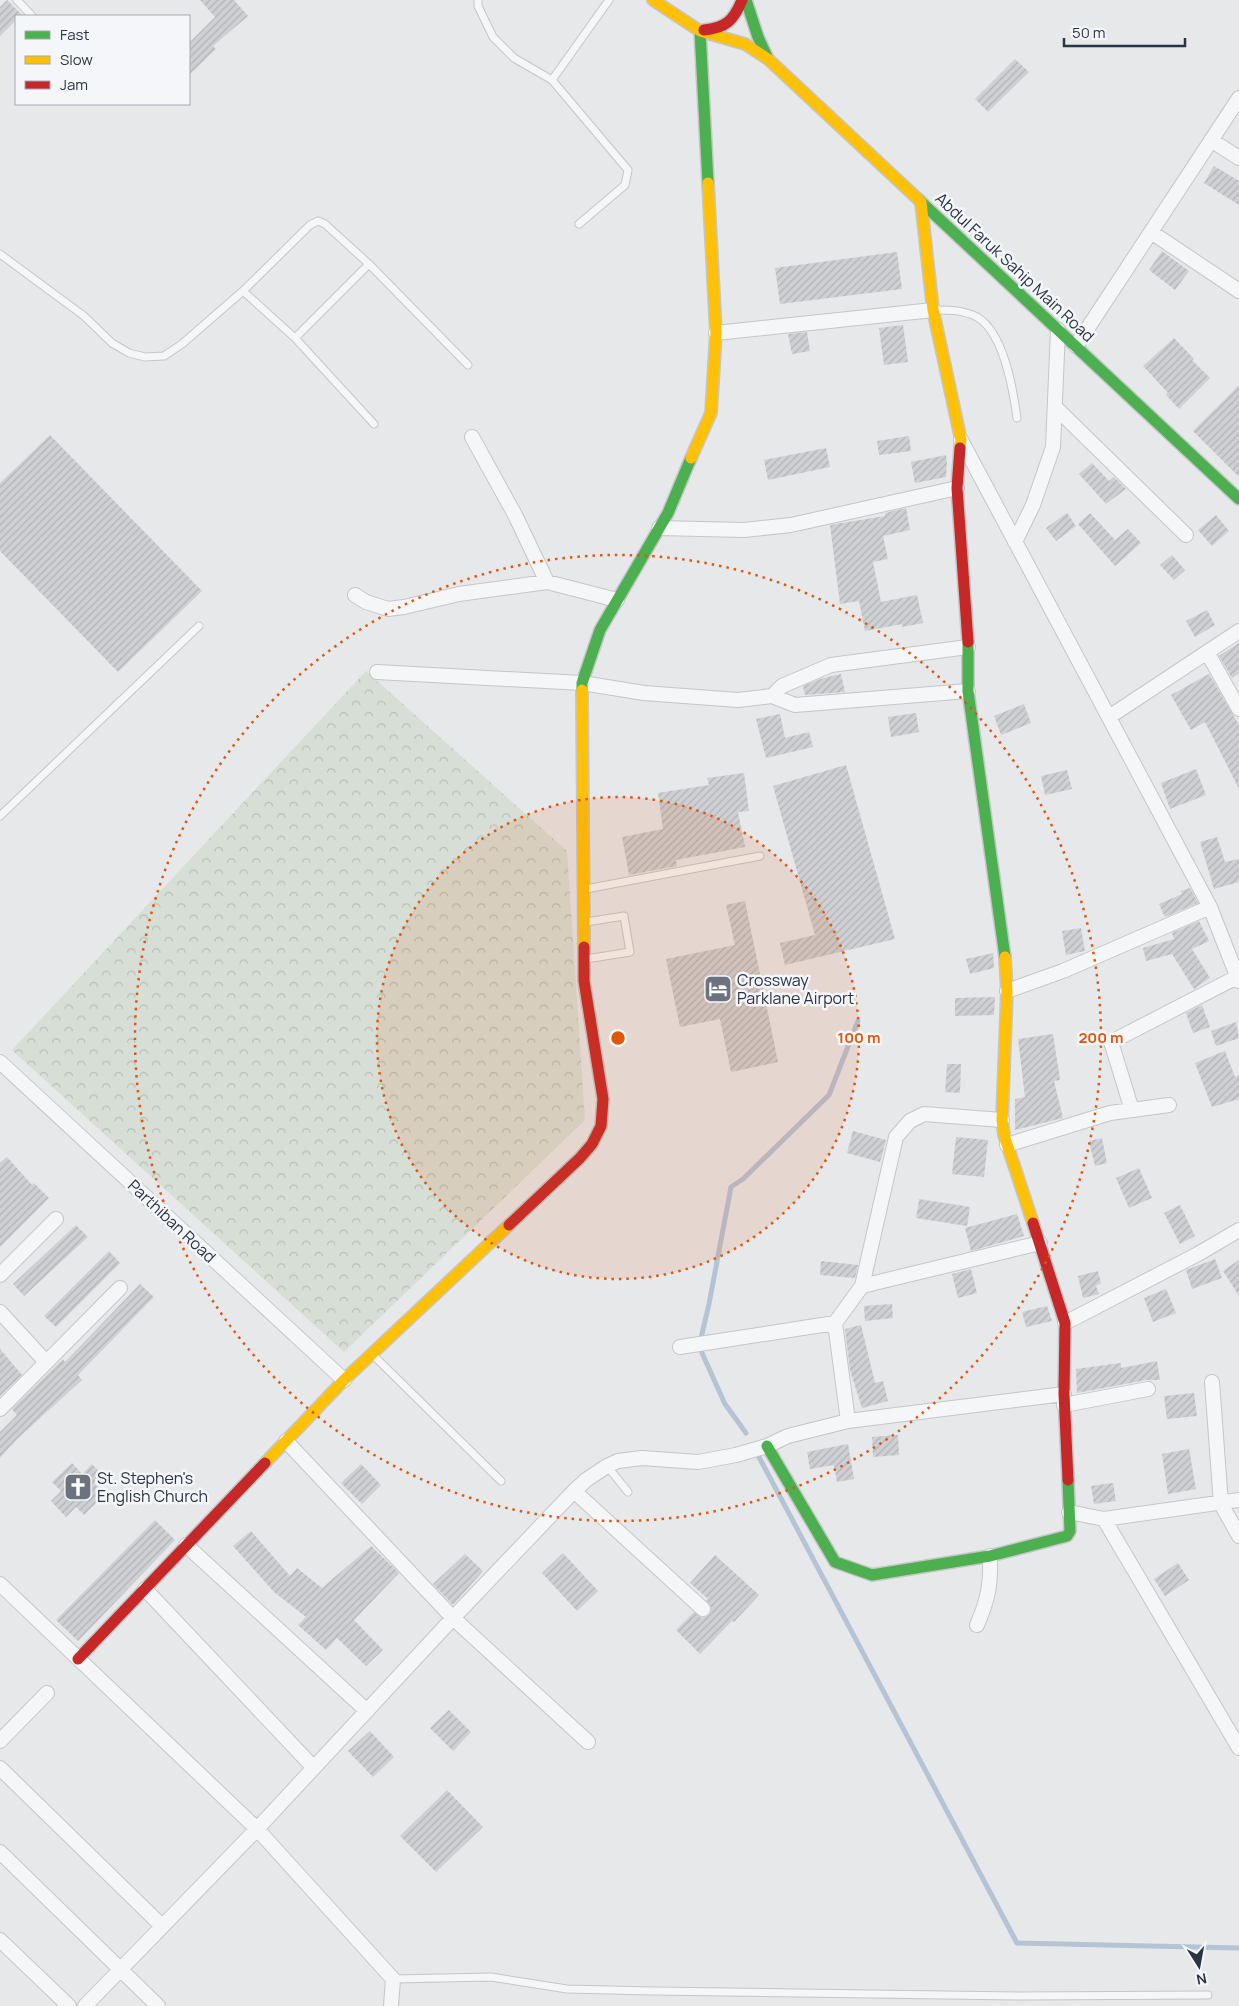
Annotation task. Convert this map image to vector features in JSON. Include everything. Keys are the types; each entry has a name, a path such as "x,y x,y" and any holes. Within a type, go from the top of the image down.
{"street":[{"path":"653,0 700,31 744,44 768,59"},
{"path":"700,31 728,25 734,18 742,0"},
{"path":"746,0 758,37 768,59"},
{"path":"78,1659 344,1380 592,1144 601,1126 603,1099 584,981 582,683 600,630 668,513 711,413 716,333 700,31"},
{"name":"Abdul Faruk Sahip Main Road","path":"768,59 1058,330 1236,492"},
{"path":"1076,346 1239,98"},
{"path":"1211,140 1239,158"},
{"path":"921,202 932,310 961,440 1210,907 1238,979 1111,1042 1132,1110"},
{"path":"1151,232 1239,291"},
{"path":"716,333 932,310"},
{"path":"1016,542 1033,505 1052,447 1058,330"},
{"path":"1055,407 1186,535"},
{"path":"472,437 515,514 547,582"},
{"path":"767,1446 834,1562 872,1576 990,1556 1067,1536 1070,1531 1064,1400 1064,1323 1040,1243 1007,1145 1002,1120 1006,991 1004,942 968,691 968,647 957,488 961,440"},
{"path":"659,528 744,530 791,525 957,488"},
{"path":"355,595 366,602 388,608 404,607 458,594 547,582 617,600"},
{"path":"1109,717 1239,631"},
{"path":"772,696 782,686 831,666 968,647"},
{"path":"1207,652 1239,709"},
{"path":"377,672 582,683 644,692 738,700 772,696 795,705 968,691"},
{"path":"1006,991 1063,971 1210,907"},
{"name":"Parthiban Road","path":"0,1062 344,1380"},
{"path":"1007,1145 1110,1112 1169,1105"},
{"path":"848,1421 835,1323 862,1286 896,1137 910,1121 924,1114 1002,1120"},
{"path":"0,1275 56,1219"},
{"path":"1064,1323 1198,1254 1239,1230"},
{"path":"862,1286 1040,1243"},
{"path":"0,1409 120,1288"},
{"path":"0,1312 46,1362"},
{"path":"680,1347 835,1323"},
{"path":"1212,1382 1221,1504 1239,1536"},
{"path":"85,2006 257,1829 574,1491 586,1480 607,1466 618,1461 642,1458 698,1462 736,1455 767,1446 788,1436 848,1421 1064,1400 1148,1389"},
{"path":"286,1441 453,1618 588,1742"},
{"path":"574,1491 703,1609"},
{"path":"1069,1512 1104,1519 1239,1500"},
{"path":"1104,1519 1239,1748"},
{"path":"186,1545 367,1711"},
{"path":"977,1625 987,1602 991,1579 990,1556"},
{"path":"0,1584 257,1829 393,1979 390,2006"},
{"path":"145,1589 314,1768"},
{"path":"0,1741 47,1693"},
{"path":"0,1768 162,1926"},
{"path":"0,1852 158,2006"},
{"path":"0,1940 68,2006"}],"lane":[{"path":"17,0 31,15"},
{"path":"478,0 478,6 493,37 514,58 552,80 628,170 625,185 579,224"},
{"path":"552,80 609,0"},
{"path":"0,254 84,316 112,343 129,353 145,357 164,356 182,344 243,290 310,225 318,221 325,224 369,264 468,365"},
{"path":"295,338 369,264"},
{"path":"243,290 295,338 374,424"},
{"path":"932,310 957,310 977,317 993,334 1005,357 1018,418"},
{"path":"0,816 198,626"},
{"path":"583,890 760,856"},
{"path":"584,922 624,916 630,952 584,960"},
{"path":"372,1354 501,1481"},
{"path":"607,1466 628,1492"},
{"path":"393,1979 490,1977 567,1989 663,1991 1021,1996 1208,1995"}],"green space":[{"path":"366,671 567,851 585,1120 344,1352 12,1050"}],"building":[{"path":"7,0 22,15 15,15 15,21 0,36 0,7"},
{"path":"200,0 234,0 248,16 213,46 216,49 190,74 190,42 215,17"},
{"path":"1015,59 1029,72 988,112 975,99"},
{"path":"1214,166 1239,181 1239,205 1204,183"},
{"path":"1162,251 1189,271 1175,290 1149,270"},
{"path":"897,252 902,289 780,304 775,268"},
{"path":"903,325 908,362 884,365 879,328"},
{"path":"807,332 810,351 792,354 788,334"},
{"path":"1174,338 1210,378 1179,409 1166,395 1168,393 1143,366"},
{"path":"1239,385 1239,477 1193,431"},
{"path":"50,435 202,591 118,672 0,551 0,483"},
{"path":"909,436 911,451 879,455 877,441"},
{"path":"826,448 830,467 768,480 764,460"},
{"path":"946,455 946,477 915,483 911,462"},
{"path":"1092,463 1109,481 1114,477 1126,489 1106,504 1079,474"},
{"path":"906,508 910,530 883,536 888,559 873,562 881,602 917,595 923,623 902,627 902,624 865,631 859,601 840,604 830,525 885,516 885,513"},
{"path":"1067,513 1076,526 1056,541 1046,528"},
{"path":"1090,513 1115,540 1128,529 1141,543 1115,566 1078,524"},
{"path":"1216,515 1229,531 1212,546 1198,530"},
{"path":"1172,555 1185,570 1174,580 1160,565"},
{"path":"1207,610 1215,625 1195,637 1186,621"},
{"path":"1239,643 1239,673 1232,678 1219,656"},
{"path":"841,674 845,692 805,695 803,686 820,679"},
{"path":"1209,674 1239,725 1239,789 1205,722 1191,730 1171,695"},
{"path":"1024,704 1031,723 1001,735 994,716"},
{"path":"916,713 919,732 891,737 888,717"},
{"path":"780,714 785,738 809,732 813,747 766,758 756,719"},
{"path":"846,765 895,939 785,965 780,943 815,935 773,786"},
{"path":"1196,769 1206,795 1170,809 1161,783"},
{"path":"1067,770 1072,789 1045,795 1041,776"},
{"path":"744,773 749,811 738,812 745,847 676,860 677,866 629,875 622,837 663,829 658,793 709,785 707,778"},
{"path":"1217,837 1225,862 1239,859 1239,882 1214,889 1200,842"},
{"path":"1190,888 1198,903 1165,917 1159,904 1182,894 1181,891"},
{"name":"Crossway Parklane Airport","path":"745,901 778,1062 731,1072 720,1019 680,1027 666,959 735,945 726,905"},
{"path":"1199,921 1209,941 1192,949 1210,978 1194,989 1172,954 1146,961 1143,948 1174,939 1172,933"},
{"path":"1081,928 1085,951 1066,955 1062,931"},
{"path":"993,953 994,968 970,974 966,959"},
{"path":"995,997 994,1015 955,1016 955,998"},
{"path":"1202,1005 1210,1027 1193,1033 1186,1013"},
{"path":"1236,1022 1239,1038 1216,1046 1211,1031"},
{"path":"1053,1034 1060,1080 1054,1081 1063,1118 1015,1130 1015,1099 1025,1097 1018,1039"},
{"path":"1225,1051 1235,1077 1239,1075 1239,1099 1212,1107 1195,1063"},
{"path":"947,1064 961,1064 960,1093 945,1092"},
{"path":"853,1131 886,1140 880,1162 847,1153"},
{"path":"956,1137 988,1140 984,1177 952,1174"},
{"path":"1102,1138 1107,1163 1095,1166 1089,1141"},
{"path":"7,1157 32,1185 34,1183 49,1198 0,1247 0,1163"},
{"path":"1139,1168 1152,1198 1129,1208 1116,1178"},
{"path":"919,1199 970,1207 967,1226 916,1218"},
{"path":"1180,1205 1195,1236 1180,1244 1164,1213"},
{"path":"1017,1214 1024,1236 971,1251 965,1228"},
{"path":"76,1225 88,1237 24,1296 13,1284"},
{"path":"109,1251 120,1263 56,1327 44,1316"},
{"path":"1215,1259 1222,1278 1192,1289 1186,1270"},
{"path":"1239,1260 1239,1296 1223,1271"},
{"path":"821,1261 858,1265 855,1278 820,1275"},
{"path":"971,1269 977,1293 958,1298 952,1274"},
{"path":"1098,1271 1101,1283 1096,1286 1099,1294 1083,1298 1078,1276"},
{"path":"140,1284 154,1297 78,1375 82,1380 16,1440 0,1458 0,1432 17,1415 12,1409 63,1359 65,1362"},
{"path":"1166,1289 1176,1313 1153,1322 1144,1298"},
{"path":"892,1304 893,1318 865,1321 864,1306"},
{"path":"1047,1306 1052,1321 1026,1327 1022,1312"},
{"path":"861,1325 875,1383 883,1381 888,1401 862,1408 850,1370 845,1329"},
{"path":"0,1349 22,1375 0,1396"},
{"path":"1157,1361 1160,1380 1146,1380 1077,1393 1076,1369 1121,1363 1121,1368"},
{"path":"1194,1393 1197,1416 1167,1419 1164,1396"},
{"path":"898,1435 899,1455 873,1457 872,1437"},
{"path":"848,1444 854,1479 837,1482 834,1465 810,1469 807,1452"},
{"path":"1189,1449 1196,1489 1168,1494 1162,1454"},
{"name":"St. Stephen's English Church","path":"72,1463 82,1474 92,1464 102,1475 94,1483 105,1494 84,1515 76,1507 66,1517 51,1501 61,1491 52,1482"},
{"path":"361,1464 381,1485 362,1504 341,1483"},
{"path":"1113,1483 1116,1501 1094,1504 1091,1486"},
{"path":"155,1520 175,1540 78,1641 56,1620"},
{"path":"251,1531 290,1576 297,1568 322,1588 371,1546 399,1573 354,1620 383,1650 366,1666 337,1638 326,1650 298,1625 306,1617 274,1592 233,1546"},
{"path":"563,1553 598,1591 577,1611 542,1573"},
{"path":"465,1554 483,1571 453,1605 433,1584"},
{"path":"715,1555 759,1595 700,1654 676,1630 694,1612 702,1618 710,1614 711,1607 706,1600 708,1599 690,1583"},
{"path":"1178,1563 1189,1580 1165,1596 1154,1579"},
{"path":"449,1710 471,1732 453,1751 430,1728"},
{"path":"370,1731 394,1757 373,1777 348,1751"},
{"path":"447,1790 483,1827 436,1872 400,1836"}],"waterway":[{"path":"701,1338 731,1187 743,1179 829,1095 858,1021"},
{"path":"702,1353 725,1404 746,1433"},
{"path":"759,1457 1017,1943 1239,1948"}],"traffic: fast":[{"path":"746,0 758,37 768,59"},
{"path":"700,31 708,183"},
{"path":"919,200 1239,499"},
{"path":"582,690 582,683 600,630 668,513 691,458"},
{"path":"968,642 968,691 1005,957"},
{"path":"767,1446 835,1562 872,1575 990,1556 1067,1536 1070,1531 1068,1480"}],"traffic: slow":[{"path":"653,0 700,31 745,44 768,59 919,200"},
{"path":"691,458 711,413 716,333 708,183"},
{"path":"921,202 933,310 961,440 960,448"},
{"path":"582,690 584,947"},
{"path":"1005,957 1007,991 1002,1120 1004,1135 1033,1223"},
{"path":"265,1463 344,1380 509,1225"}],"traffic: jam":[{"path":"704,30 712,29 728,22 736,13 742,0"},
{"path":"960,448 957,488 968,642"},
{"path":"509,1225 580,1158 592,1144 601,1126 603,1099 584,981 584,947"},
{"path":"1033,1223 1065,1323 1064,1394 1068,1480"},
{"path":"78,1659 265,1463"}],"place":[{"name":"Crossway Parklane Airport","path":"718,989"},
{"name":"St. Stephen's English Church","path":"78,1487"}]}
